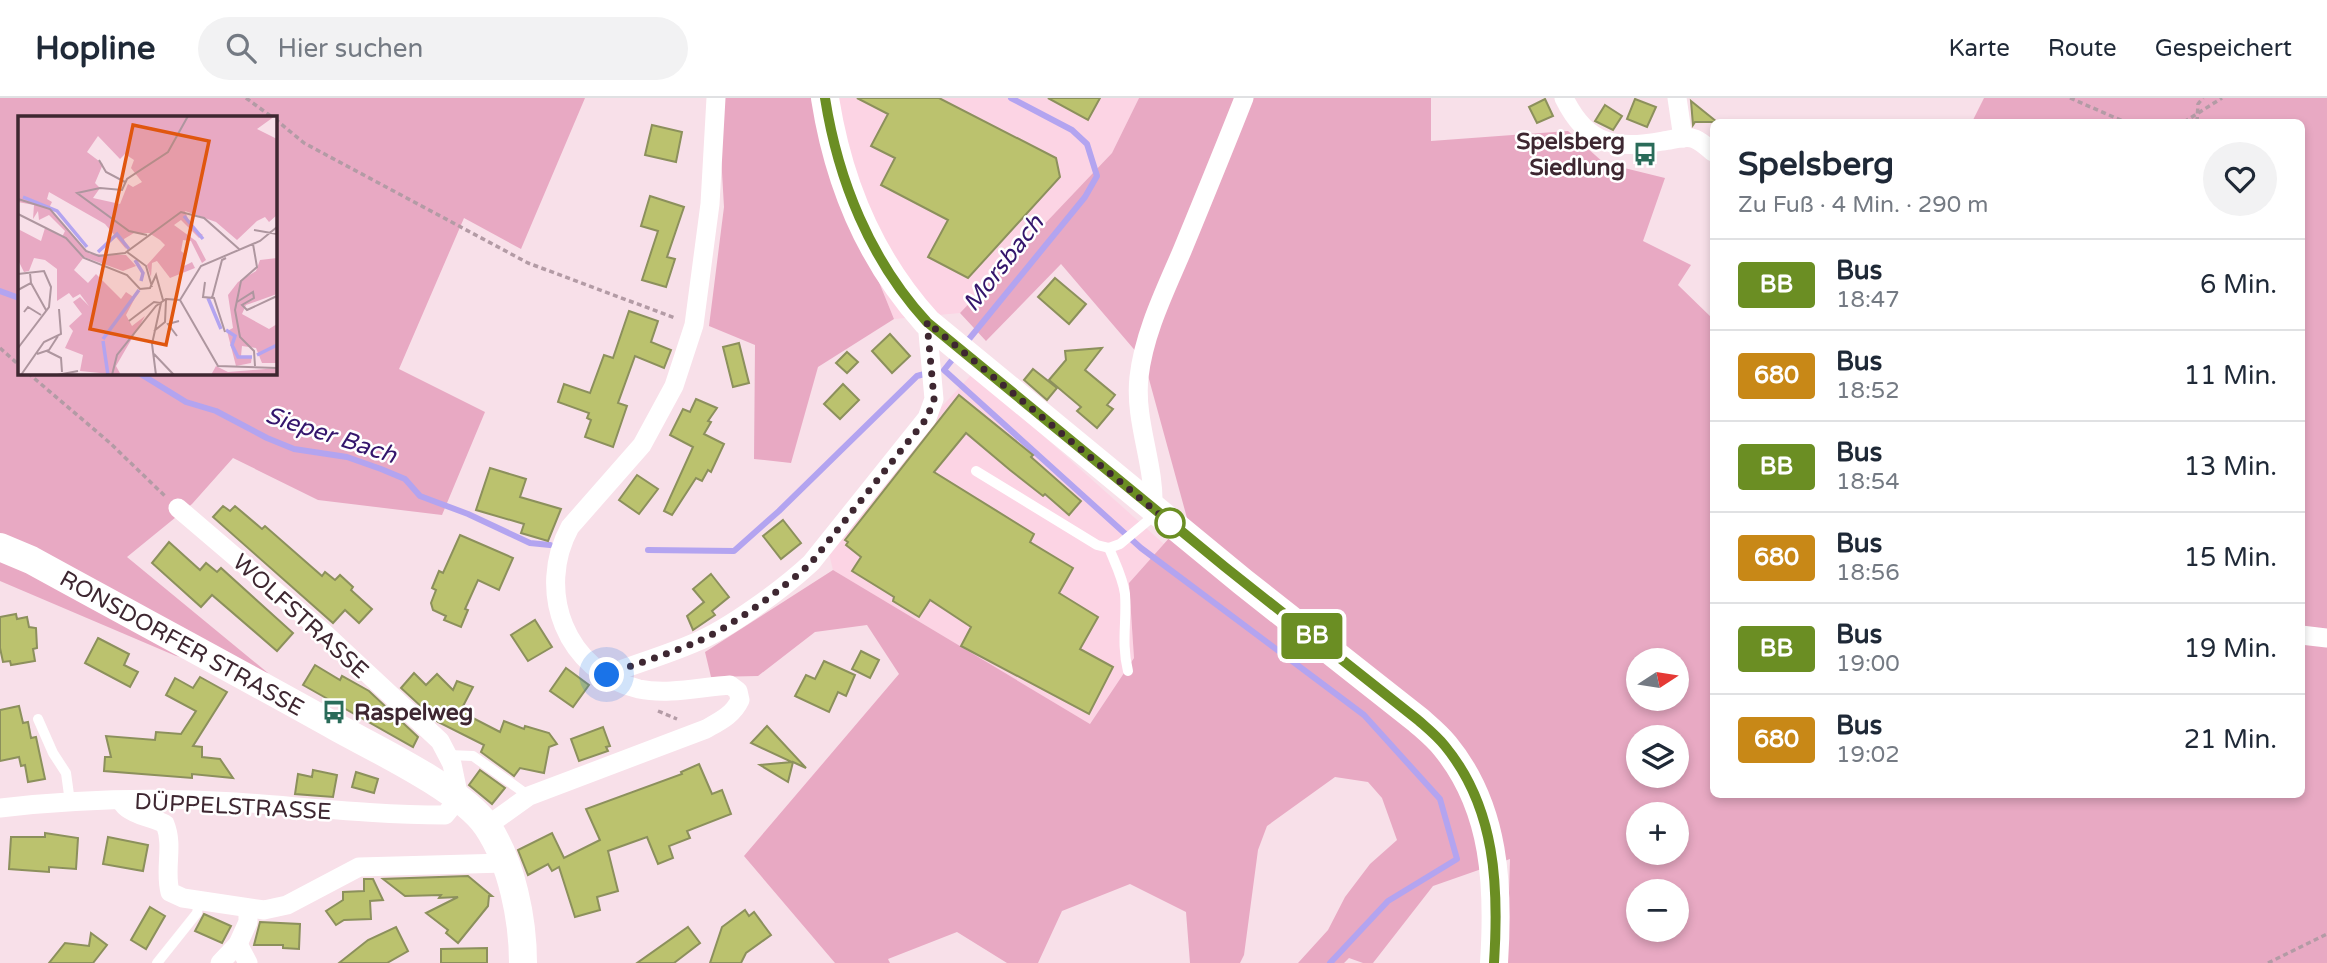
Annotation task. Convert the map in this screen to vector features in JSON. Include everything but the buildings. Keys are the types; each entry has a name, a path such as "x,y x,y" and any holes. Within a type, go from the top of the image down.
{"main road":[{"path":"825,98 838,159 850,198 873,246 895,283 921,315 1150,516 1418,720 1444,744 1479,802 1486,826 1496,875 1494,963"},
{"name":"RONSDORFER STRASSE","path":"0,547 31,560 281,696 459,798 487,826 505,863 520,919 523,963"}],"street":[{"path":"487,826 529,796 706,729 725,719 740,700 738,691 730,685 659,692 622,684 607,675 575,647 563,626 556,601 554,577 557,558 570,527 642,445 674,386 694,325 710,204 716,98"},
{"path":"1150,516 1154,487 1139,403 1143,353 1160,303 1244,98"},
{"path":"1564,98 1585,130 1612,145 1636,146 1684,138 1695,139 1710,150"},
{"path":"1678,98 1684,138"},
{"path":"607,675 695,643 721,629 793,579 811,563 927,418 934,399 921,315"},
{"name":"WOLFSTRASSE","path":"178,508 322,631 440,741 448,755 459,798"},
{"path":"2305,635 2327,638"},
{"name":"DÜPPELSTRASSE","path":"0,808 69,802 234,802 377,814 445,815 459,798"},
{"path":"120,801 128,811 148,815 165,824 170,837 167,881 170,892 183,898 248,909 264,910 287,905 359,867 505,863"},
{"path":"220,963 238,943 248,922 248,909"},
{"path":"238,943 248,963"}],"lane":[{"path":"976,471 1097,545 1114,546 1150,516"},
{"path":"1114,546 1125,596 1123,638 1128,671"},
{"path":"38,719 53,753 66,773 69,802"},
{"path":"448,755 473,756 529,796"},
{"path":"157,963 197,913 200,901"}],"path":[{"path":"246,98 271,116"},
{"path":"2070,98 2118,119"},
{"path":"2197,119 2198,104 2203,98"},
{"path":"2189,119 2222,98"},
{"path":"276,120 304,143 528,263 694,325"},
{"path":"0,348 18,364"},
{"path":"29,374 110,443 178,508"},
{"path":"2268,963 2327,933"}],"shaded area":[{"path":"0,98 585,98 521,249 464,218 399,369 485,412 442,515 318,500 233,458 192,504 127,557 268,673 176,656 0,581"},
{"path":"722,98 813,98 821,139 894,319 818,367 791,463 754,459 755,345 709,326 724,207 719,121"},
{"path":"813,98 1139,98 1112,153 960,313 894,319 821,138"},
{"path":"1139,98 1431,98 1431,141 1568,131 1604,163 1665,178 1643,241 1691,265 1678,285 1710,316 1710,798 2305,798 2305,119 1974,119 1984,98 2327,98 2327,963 1507,963 1510,859 1433,886 1373,963 1349,958 1344,963 1298,963 1328,930 1345,897 1370,864 1397,840 1382,798 1368,782 1335,777 1267,826 1258,850 1244,955 1240,963 1190,963 1186,912 1130,884 1062,911 1038,963 1007,963 957,932 888,959 890,963 835,963 744,856 899,674 867,625 815,632 758,676 711,677 705,652 833,570 1090,724 1134,658 1129,583 1187,518 1144,361 1061,264 986,341 960,313 1112,153"},
{"path":"973,373 1164,544 1129,583 1134,658 1090,724 833,570 824,533"}],"waterway":[{"name":"Morsbach","path":"965,344 1085,197 1097,176 1087,144 1072,130 1011,98"},
{"name":"Sieper Bach","path":"0,291 18,298"},
{"name":"Morsbach","path":"956,355 944,370 1141,548 1364,715 1440,799 1457,859 1388,901 1330,963"},
{"name":"Sieper Bach","path":"648,550 734,551 779,511 917,376 928,373"},
{"name":"Sieper Bach","path":"141,374 186,402 216,411 267,438 294,449 347,457 381,469 405,479 420,496 468,514 530,543 550,545"}],"bus line":[{"name":"BB","path":"825,98 838,159 850,198 873,246 895,283 927,322 1225,567 1418,720 1444,744 1479,802 1486,826 1496,875 1494,963"}],"place":[{"name":"Spelsberg Siedlung","path":"1645,154"},
{"name":"Raspelweg","path":"334,712"}],"route":[{"path":"607,675 695,643 721,629 793,579 811,563 927,418 934,399 927,322 1170,523"}]}
